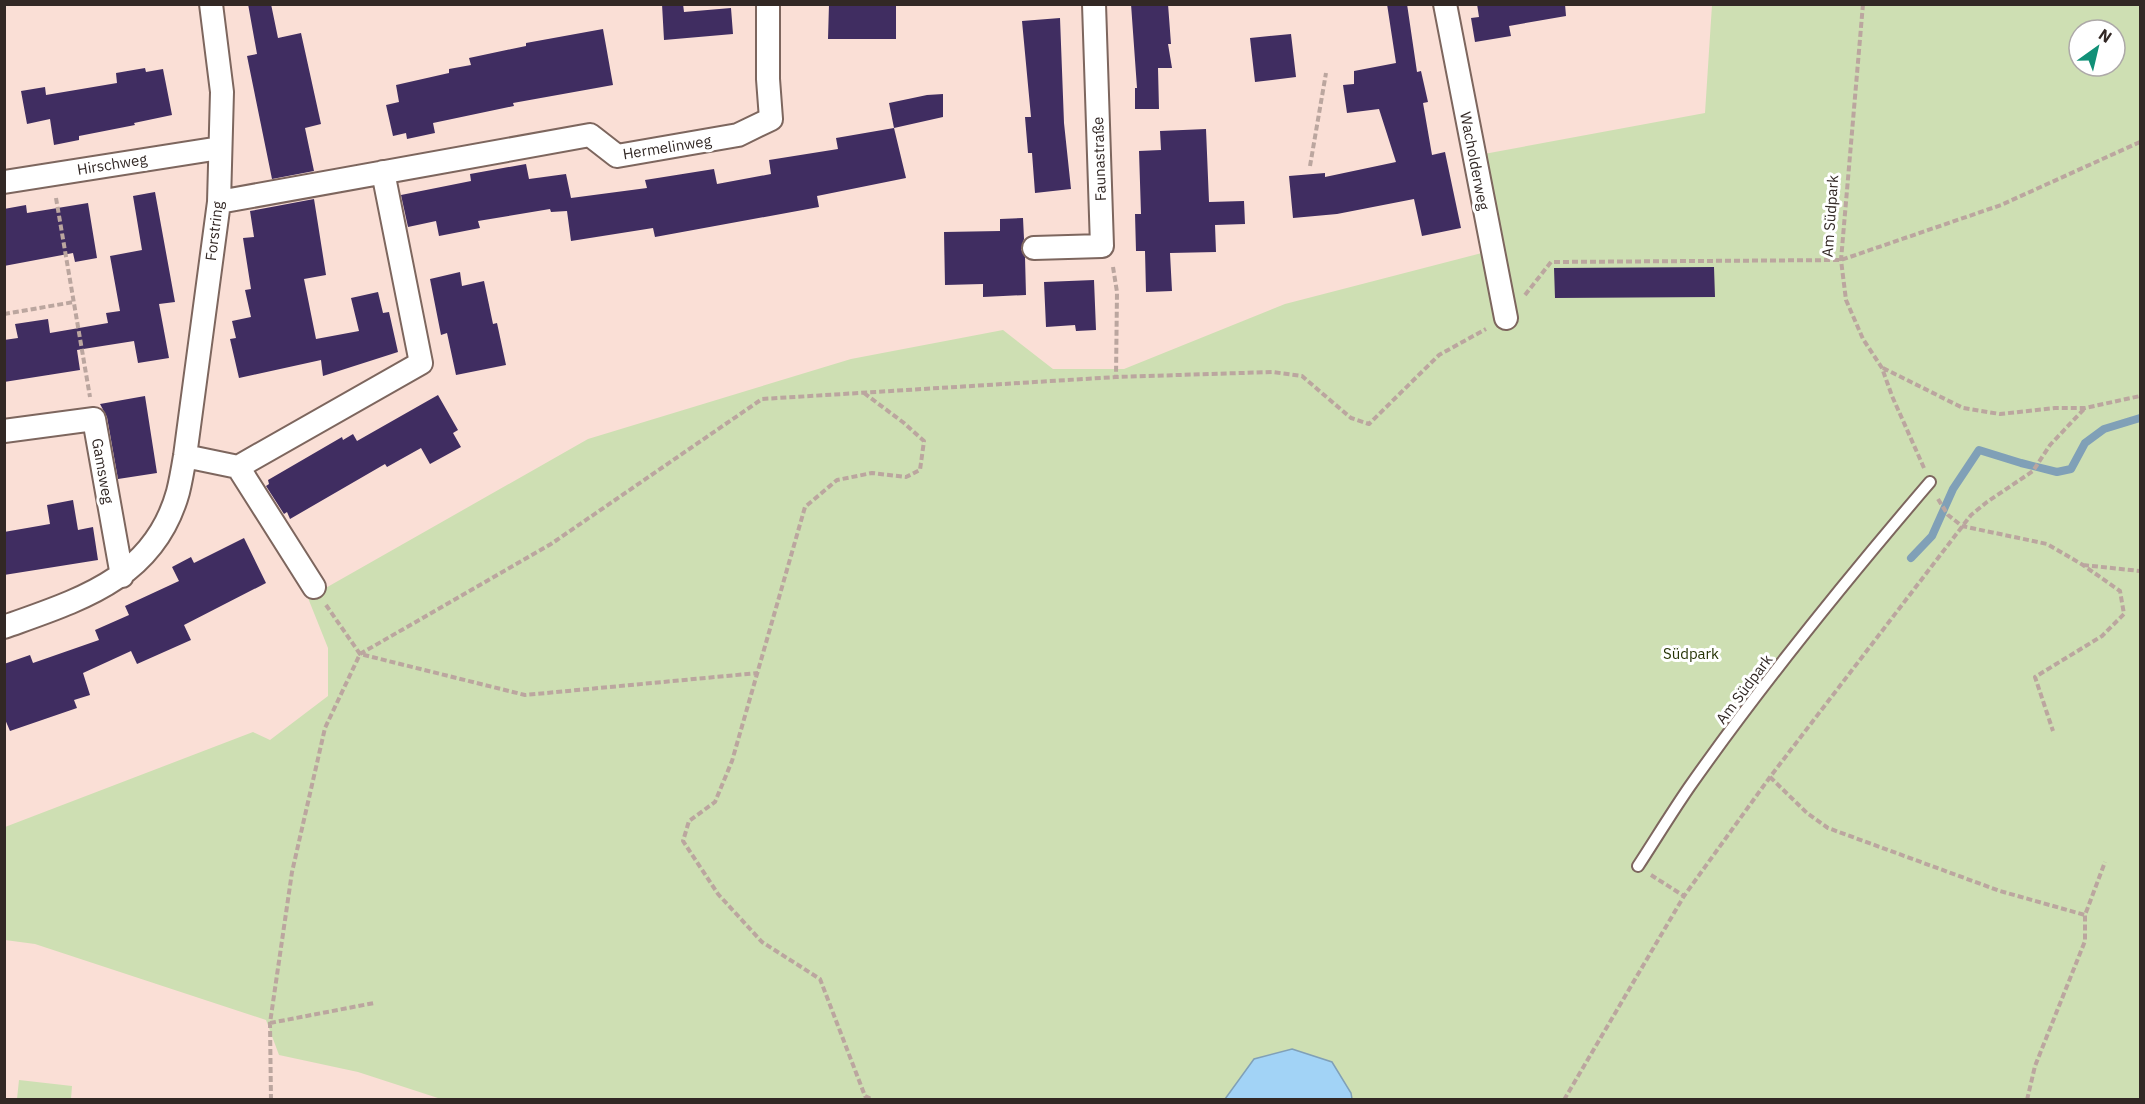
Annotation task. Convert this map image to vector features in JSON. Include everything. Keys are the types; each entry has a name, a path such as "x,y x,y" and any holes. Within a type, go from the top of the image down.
{"street":[{"name":"Forstring","path":"4,627 84,598 122,576 144,554 164,525 177,494 185,456 219,202 222,92 211,4"},
{"name":"Hermelinweg","path":"219,202 590,135 617,156 738,135 771,119 768,79 768,4"},
{"name":"Faunastraße","path":"1094,4 1102,246"},
{"name":"Wacholderweg","path":"1445,4 1506,318"},
{"name":"Hirschweg","path":"4,182 220,148"},
{"path":"185,456 238,467 421,363 383,172"},
{"path":"1034,248 1102,246"},
{"name":"Gamsweg","path":"4,431 94,418 122,576"},
{"path":"238,467 314,587"}],"lane":[{"name":"Am Südpark","path":"1638,866 1690,787 1745,712 1860,565 1930,482"}],"path":[{"name":"Am Südpark","path":"1863,4 1841,260 1846,300 1863,339 1882,368 1938,500 1948,515 1962,526"},
{"path":"1310,166 1326,73"},
{"path":"271,1100 270,1023 292,872 325,728 360,654 551,544 762,399 1116,377 1272,372 1302,376 1351,418 1369,424 1439,355 1506,318 1551,262 1841,260 2001,206 2140,142"},
{"path":"52,173 94,418"},
{"path":"1102,246 1113,262 1117,292 1116,377"},
{"path":"4,314 74,302"},
{"path":"1882,368 1963,408 2000,414 2055,408 2085,408 2140,396"},
{"path":"863,393 924,441 920,470 906,477 872,473 837,480 805,507 732,761 714,802 689,821 683,841 718,894 762,942 820,979 864,1096 873,1100"},
{"path":"1564,1100 1683,896 1770,777 1971,515 2033,471 2050,445 2085,408"},
{"path":"1962,526 2047,544 2083,565 2120,591 2124,614 2102,636 2035,677 2053,731"},
{"path":"2083,565 2140,571"},
{"path":"314,587 360,654 525,695 758,673"},
{"path":"1770,777 1807,813 1828,828 2000,891 2085,915"},
{"path":"2027,1100 2035,1066 2085,941 2085,915 2105,862"},
{"path":"1638,866 1683,896"},
{"path":"270,1023 374,1003"}],"green space":[{"name":"Südpark","path":"1712,5 2140,5 2140,1099 441,1099 358,1072 279,1055 266,1020 35,944 5,940 5,827 253,732 270,740 328,696 328,648 308,598 588,439 851,359 1003,330 1053,369 1124,369 1285,304 1505,247 1484,154 1705,113"},
{"path":"19,1080 72,1086 71,1099 17,1099"}],"water":[{"path":"1292,1049 1332,1062 1351,1093 1352,1099 1225,1099 1254,1059"}],"building":[{"path":"248,4 271,4 278,38 301,33 321,124 305,128 314,171 272,179 247,56 257,54"},
{"path":"662,4 683,4 684,12 731,8 733,34 664,40"},
{"path":"829,4 896,4 896,39 828,39"},
{"path":"1131,4 1168,4 1171,44 1168,44 1172,68 1158,68 1159,109 1135,109 1135,88 1137,88"},
{"path":"1387,4 1407,4 1417,72 1421,71 1428,102 1423,103 1432,155 1445,152 1461,228 1422,236 1414,199 1337,214 1293,218 1289,176 1325,173 1325,177 1396,162 1379,109 1347,113 1343,85 1354,84 1354,71 1396,63"},
{"path":"1477,4 1565,4 1566,16 1509,26 1511,36 1475,42 1471,18 1479,17"},
{"path":"1060,18 1064,123 1071,189 1035,193 1032,153 1028,153 1025,117 1031,117 1022,21"},
{"path":"603,29 613,85 513,103 514,106 433,123 435,133 407,139 406,133 393,136 386,105 399,102 396,85 449,73 449,69 471,65 469,58 526,46 526,43"},
{"path":"1291,34 1296,77 1255,82 1250,38"},
{"path":"145,68 146,72 163,69 172,115 79,136 79,140 54,145 50,119 27,124 21,91 45,87 46,95 117,83 116,73"},
{"path":"943,94 943,117 894,128 889,103"},
{"path":"894,128 906,178 817,196 819,207 655,237 653,228 571,241 567,211 551,212 550,209 478,221 480,228 439,236 436,221 408,227 401,195 471,181 470,174 526,164 529,179 566,174 571,198 647,188 645,180 714,169 717,184 771,174 769,160 838,149 836,138"},
{"path":"1206,129 1209,202 1244,201 1245,224 1215,225 1216,252 1170,253 1172,291 1146,292 1145,251 1136,251 1135,214 1141,214 1139,151 1161,150 1160,131"},
{"path":"155,192 175,302 159,304 169,358 138,363 134,341 77,350 80,370 4,382 4,340 18,338 15,324 48,319 50,333 108,323 106,313 120,311 110,256 142,250 133,196"},
{"path":"314,199 326,275 304,279 316,339 359,331 351,298 378,292 383,313 389,312 398,352 323,376 321,360 239,378 230,339 236,338 232,321 251,317 245,290 251,289 243,238 254,237 250,211"},
{"path":"88,203 97,258 75,262 73,253 4,266 4,209 26,205 27,213"},
{"path":"1023,218 1024,239 1021,249 1025,257 1026,295 983,297 983,284 945,285 944,232 1000,231 1000,219"},
{"path":"1714,267 1715,297 1555,298 1554,268"},
{"path":"460,272 462,286 484,281 493,324 497,323 506,365 456,375 447,333 441,335 430,279"},
{"path":"1094,280 1096,330 1076,331 1075,325 1046,327 1044,282"},
{"path":"438,395 458,430 453,433 461,447 430,464 421,448 387,467 385,464 290,519 287,512 284,514 266,486 269,484 268,480 342,437 343,440 353,434 357,441"},
{"path":"145,396 157,473 118,479 107,417 100,404"},
{"path":"73,500 78,530 93,527 98,560 4,575 4,532 50,524 47,505"},
{"path":"244,538 266,583 184,625 191,640 137,664 131,651 83,673 90,695 74,700 77,708 10,731 4,717 4,664 30,655 33,663 99,640 95,630 129,615 125,606 179,581 172,567 191,557 194,563"}],"waterway":[{"path":"1911,558 1932,536 1953,489 1979,450 2057,472 2071,469 2085,443 2104,429 2140,418"}]}
